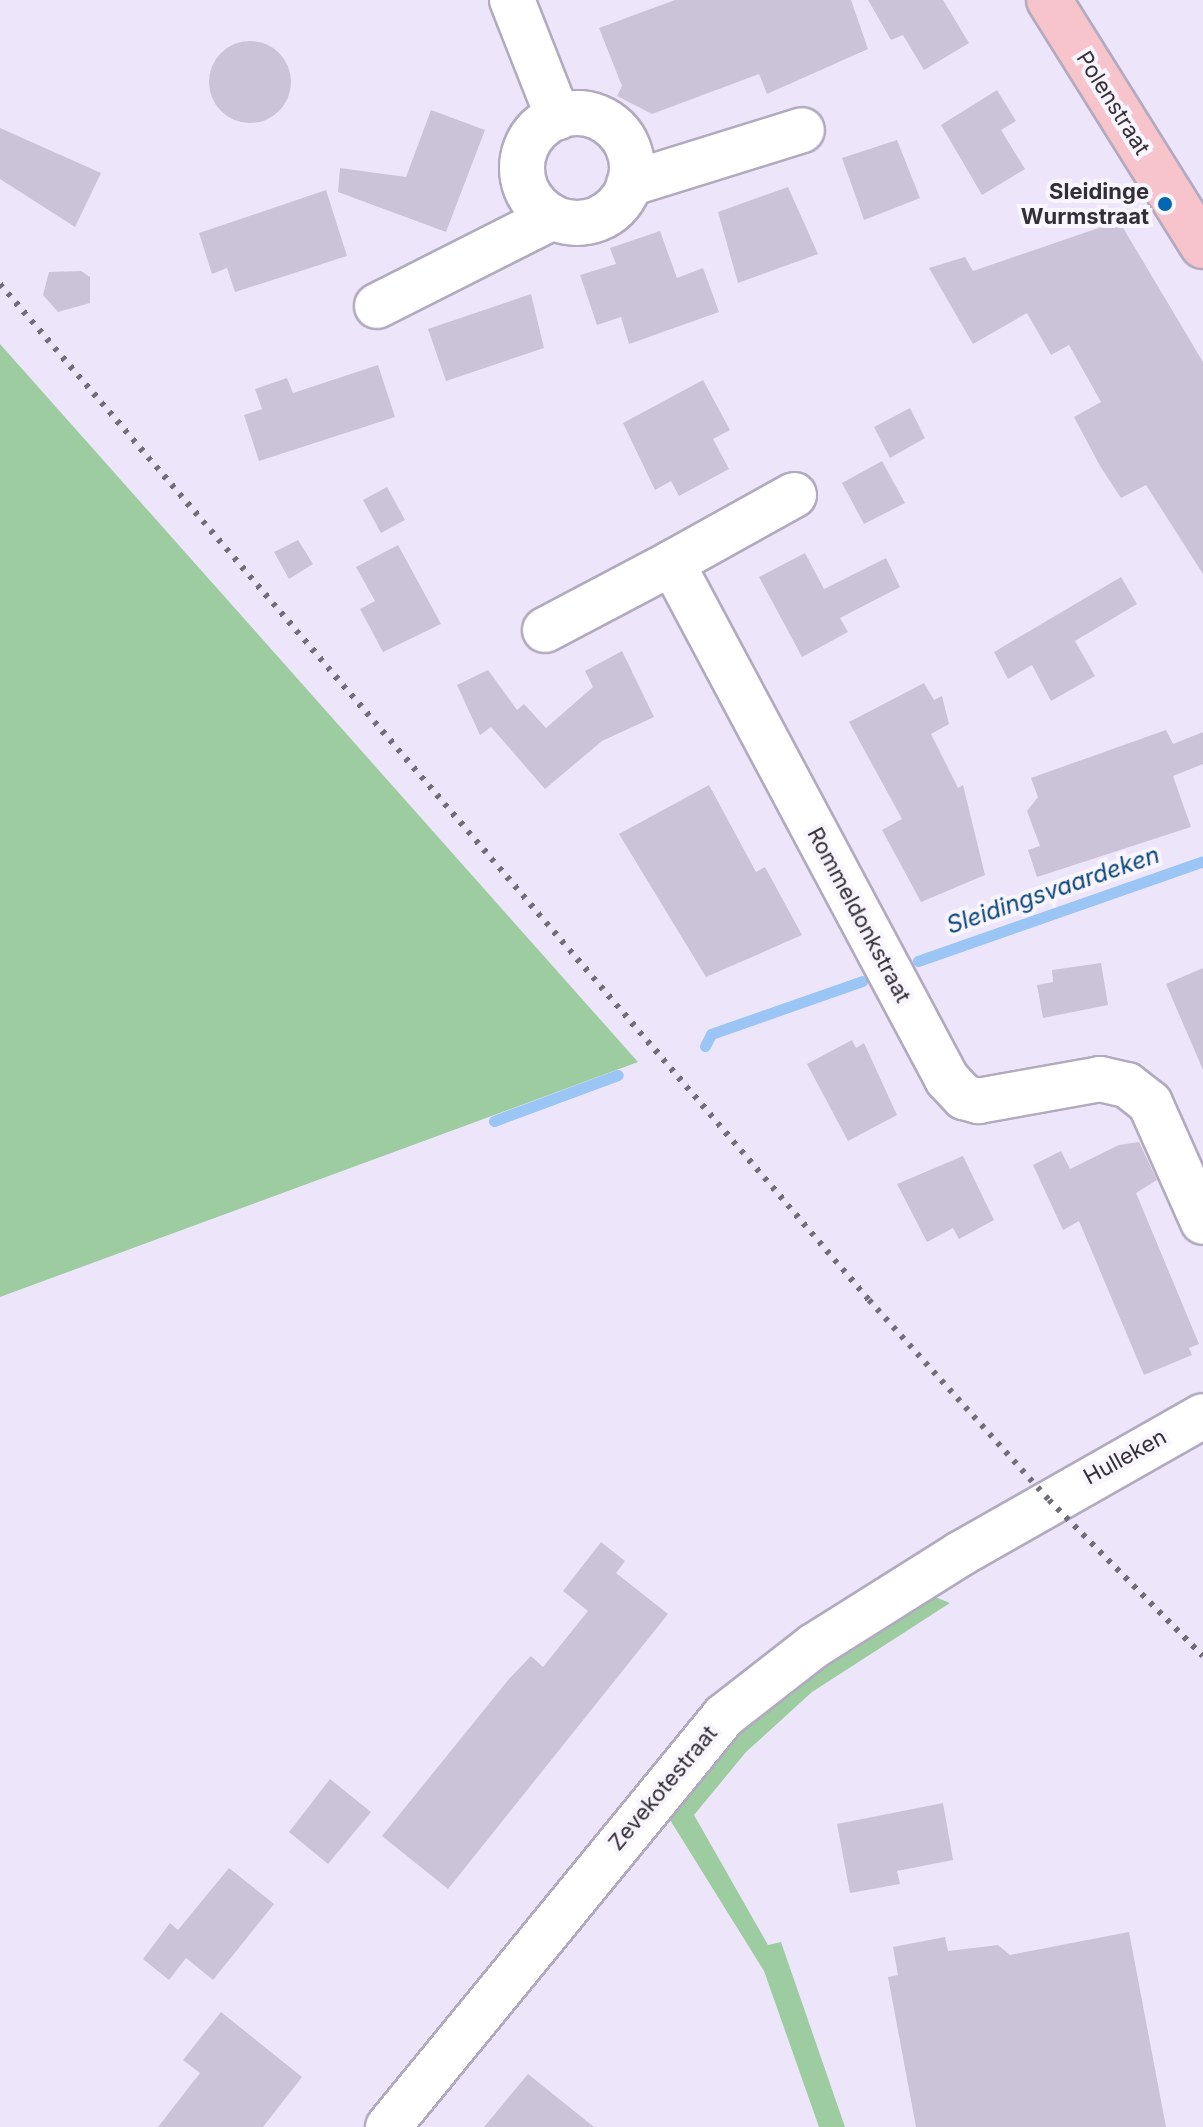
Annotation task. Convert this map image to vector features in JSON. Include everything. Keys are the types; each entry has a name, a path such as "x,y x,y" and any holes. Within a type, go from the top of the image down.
{"main road":[{"name":"Polenstraat","path":"1049,0 1203,246"}],"street":[{"path":"512,0 558,117"},
{"path":"586,114 614,128 630,154 629,184 607,215 570,223 551,218 530,197 521,166 534,133 558,117 586,114"},
{"path":"629,184 802,130"},
{"path":"377,306 551,218"},
{"path":"545,630 794,495"},
{"name":"Rommeldonkstraat","path":"672,563 947,1079 964,1097 978,1101 1100,1079 1127,1085 1150,1103 1203,1222"},
{"name":"Hulleken","path":"1049,1500 1203,1416"},
{"name":"Zevekotestraat","path":"388,2127 724,1716 814,1646 1049,1500"}],"green space":[{"path":"0,344 638,1062 0,1297"},
{"path":"925,1593 950,1603 812,1692 746,1752 694,1815 768,1945 781,1942 845,2127 819,2127 764,1971 662,1807 746,1712"}],"building":[{"path":"675,0 851,0 868,49 767,94 759,74 652,114 617,96 622,86 599,28"},
{"path":"868,0 943,0 969,43 924,70 903,35 891,40"},
{"path":"250,41 266,45 279,53 287,66 291,82 287,98 279,111 266,119 250,123 234,119 221,111 213,98 209,82 213,66 221,53 234,45"},
{"path":"997,90 1016,121 1001,130 1025,169 982,195 941,125"},
{"path":"431,110 485,130 446,232 338,192 340,168 406,177"},
{"path":"0,128 101,173 75,227 0,179"},
{"path":"897,140 920,198 864,220 842,158"},
{"path":"788,187 818,254 738,283 718,212"},
{"path":"326,190 347,256 235,292 227,268 212,274 199,233"},
{"path":"1119,221 1203,362 1203,574 1146,485 1121,498 1100,466 1074,417 1101,402 1069,345 1051,355 1027,313 973,344 929,268 965,257 973,271"},
{"path":"660,231 677,278 703,268 719,312 629,344 621,317 597,325 580,275 616,264 610,248"},
{"path":"81,271 90,277 90,303 58,312 43,295 49,272"},
{"path":"531,294 544,348 446,381 428,329"},
{"path":"378,365 395,417 259,461 244,415 262,409 255,389 287,378 293,393"},
{"path":"703,380 730,430 713,439 729,469 679,496 671,481 655,490 623,423"},
{"path":"910,408 925,438 890,458 874,427"},
{"path":"882,461 905,503 864,524 842,483"},
{"path":"387,487 405,520 381,533 363,500"},
{"path":"298,540 313,564 289,579 274,552"},
{"path":"398,545 441,624 383,652 360,609 375,601 356,567"},
{"path":"805,553 824,589 886,558 900,587 840,618 848,632 802,657 759,577"},
{"path":"1121,577 1137,604 1075,641 1095,676 1051,701 1032,665 1008,679 994,652"},
{"path":"622,651 654,717 602,741 545,789 491,727 480,735 457,685 488,670 517,710 524,704 546,728 593,687 585,671"},
{"path":"924,683 934,700 942,696 949,724 931,734 958,788 963,785 985,875 921,902 882,830 902,819 849,722"},
{"path":"1166,730 1173,744 1203,732 1203,764 1173,776 1191,827 1037,877 1028,850 1040,846 1027,811 1038,797 1031,778"},
{"path":"709,785 756,872 765,867 802,935 706,977 619,834"},
{"path":"1101,963 1108,1005 1043,1018 1037,985 1053,982 1052,970"},
{"path":"1203,968 1203,1070 1166,984"},
{"path":"852,1040 856,1048 864,1043 897,1115 848,1141 807,1064"},
{"path":"1139,1142 1157,1180 1136,1193 1199,1344 1189,1348 1192,1355 1144,1375 1079,1221 1063,1230 1033,1165 1061,1151 1070,1169 1119,1145"},
{"path":"963,1156 994,1220 959,1239 953,1228 927,1242 897,1184"},
{"path":"601,1542 625,1561 616,1573 668,1614 448,1889 382,1836 509,1679 531,1656 543,1667 588,1611 563,1591"},
{"path":"330,1779 371,1812 328,1864 289,1832"},
{"path":"943,1803 953,1860 897,1871 900,1884 850,1893 837,1824"},
{"path":"229,1868 274,1904 213,1980 186,1958 169,1980 143,1959 170,1923 178,1930"},
{"path":"1129,1932 1166,2127 916,2127 888,1977 898,1975 893,1947 945,1937 948,1951 998,1945 1010,1955"},
{"path":"221,2012 302,2077 263,2127 158,2127 200,2073 183,2060"},
{"path":"528,2074 594,2127 484,2127"}],"waterway":[{"name":"Sleidingsvaardeken","path":"918,961 1203,861"},
{"name":"Sleidingsvaardeken","path":"705,1046 711,1034 862,981"},
{"name":"Sleidingsvaardeken","path":"494,1121 618,1075"}],"railway":[{"path":"0,284 869,1300 1049,1500 1203,1656"}],"place":[{"name":"Sleidinge Wurmstraat","path":"1165,204"}]}
